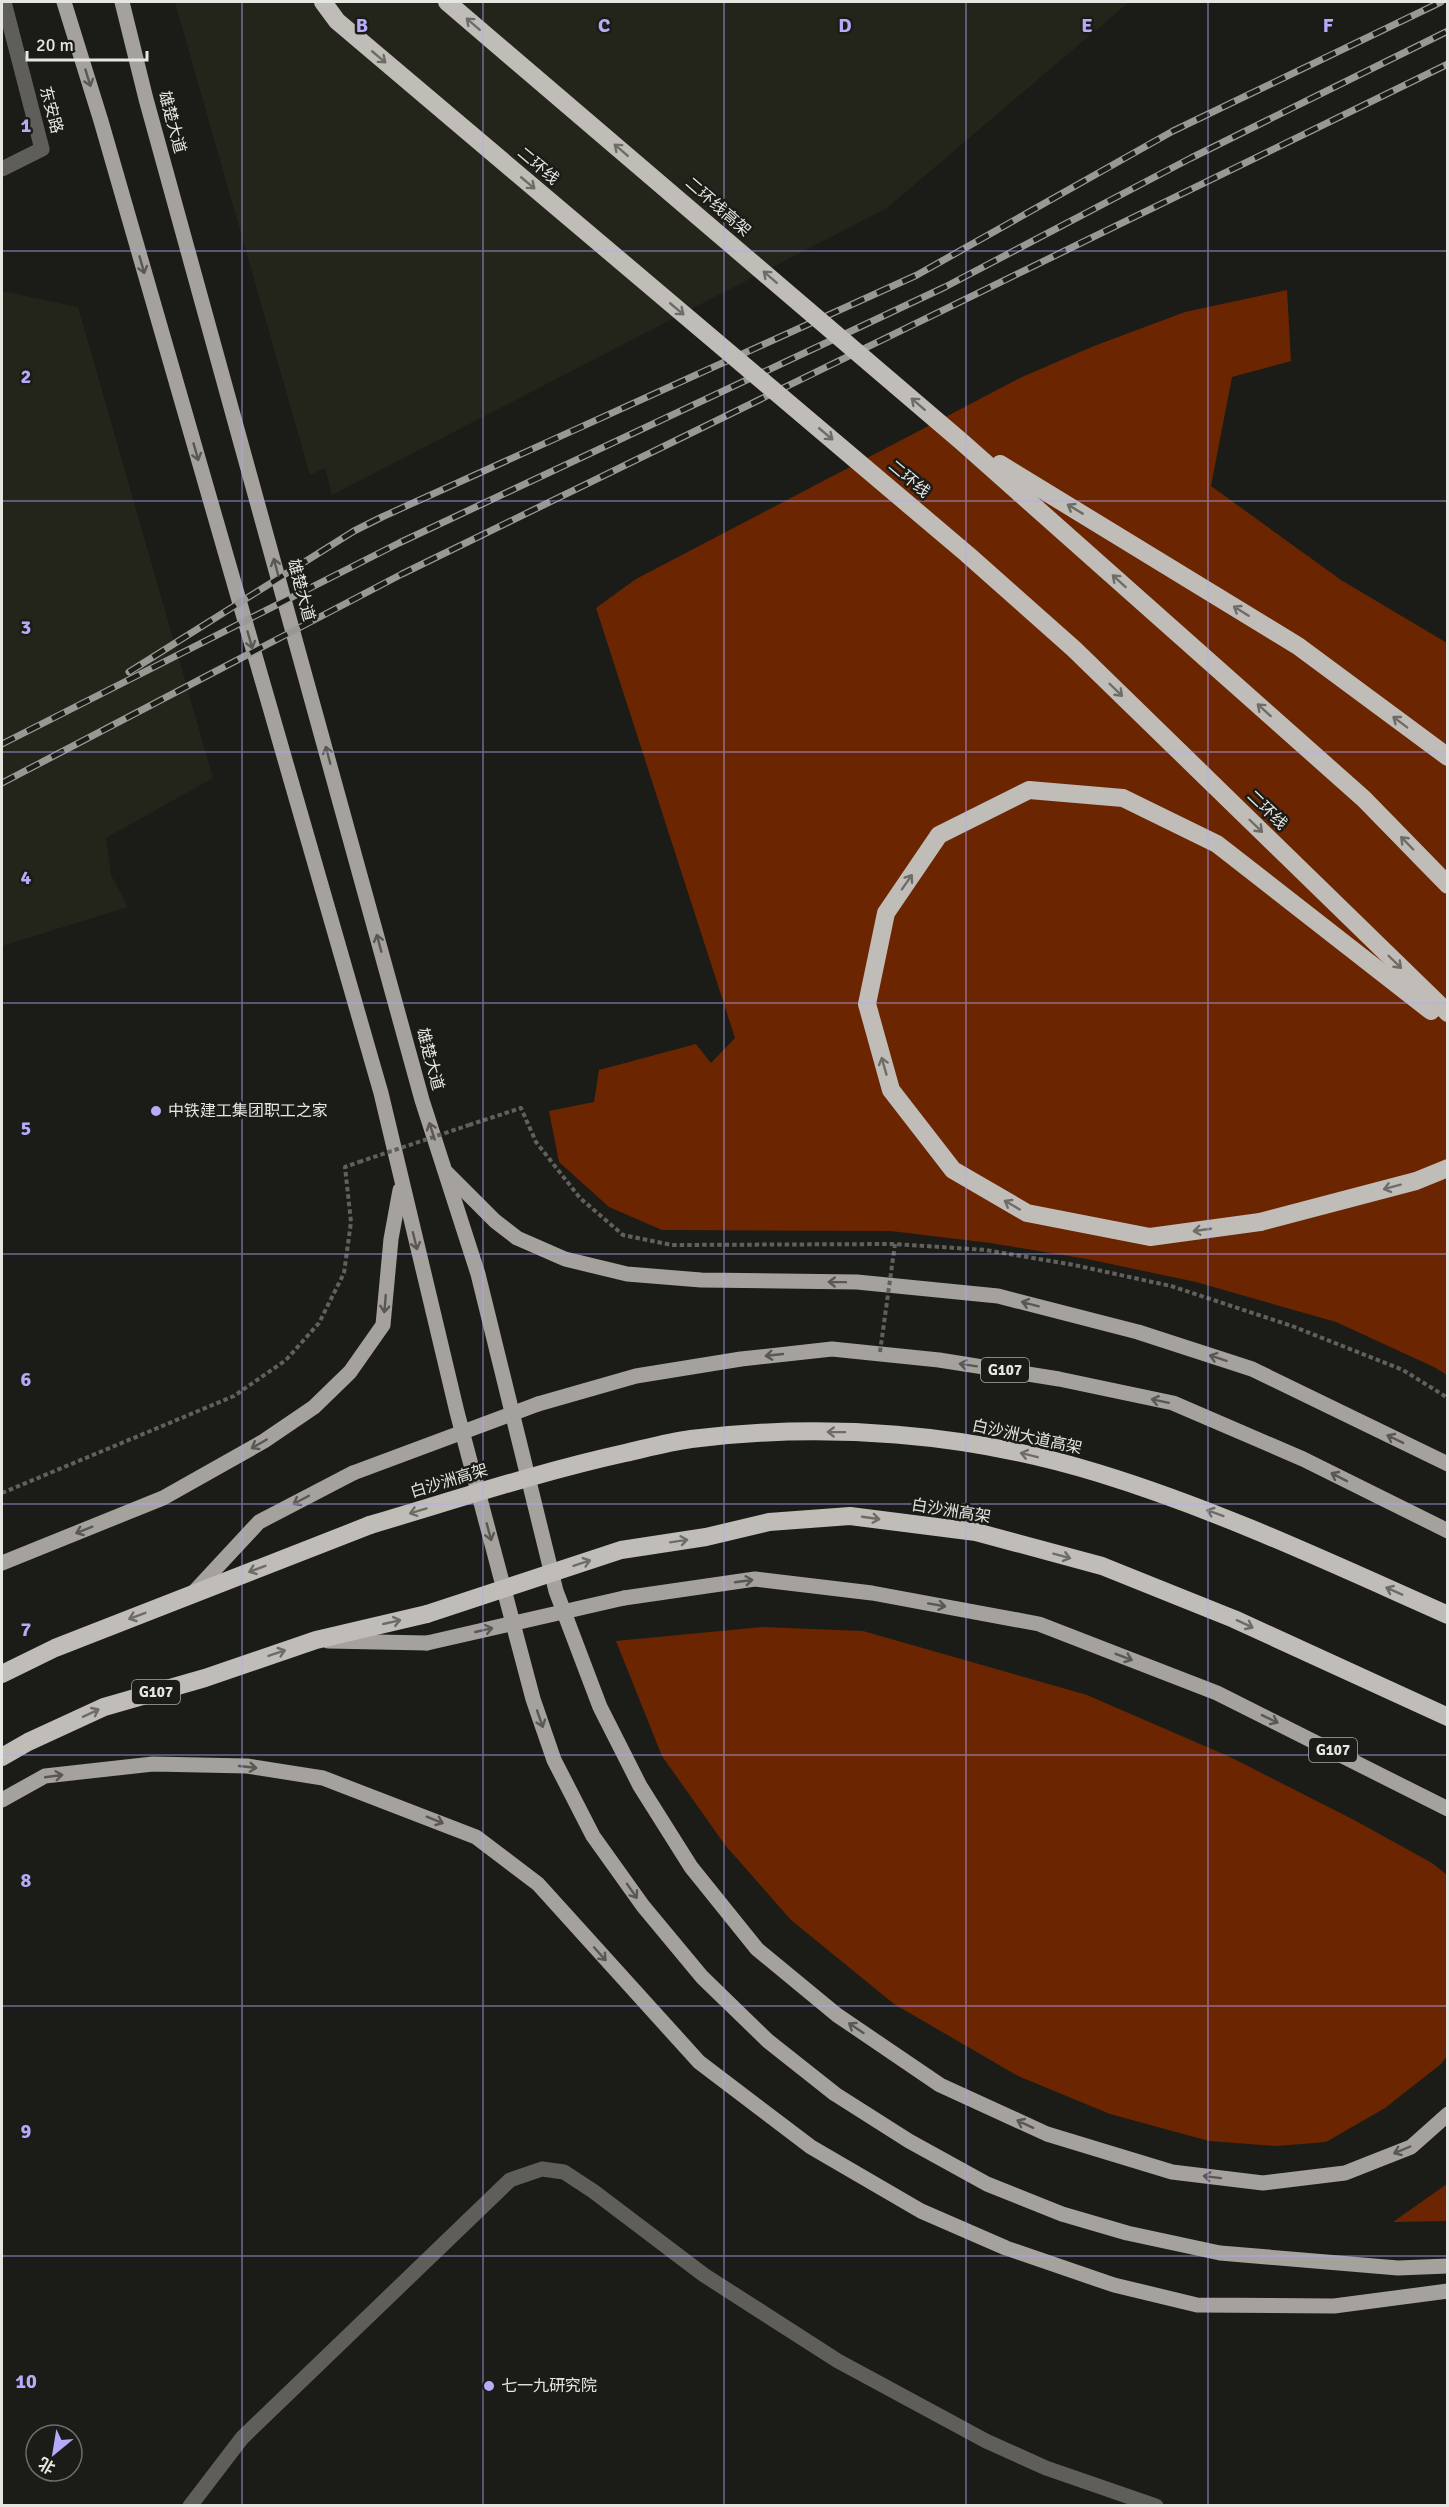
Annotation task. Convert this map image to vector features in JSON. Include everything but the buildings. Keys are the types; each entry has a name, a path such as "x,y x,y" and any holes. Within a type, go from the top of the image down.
{"highway":[{"name":"二环线","path":"322,2 337,21 958,546 1074,650 1448,1013"},
{"name":"二环线高架","path":"447,2 962,442"},
{"path":"962,442 1298,646 1448,757"},
{"path":"962,442 1364,799 1448,885"},
{"path":"1448,1024 1218,844 1123,798 1029,790 939,835 886,913 867,1004 891,1090 953,1170 1027,1213 1150,1237 1260,1222 1416,1181 1448,1168"},
{"name":"白沙洲大道高架","path":"574,1464 688,1439 768,1431 881,1433 1002,1449 1097,1472 1219,1514 1448,1615"},
{"name":"白沙洲高架","path":"191,1595 370,1526 574,1464"},
{"name":"白沙洲高架","path":"316,1640 427,1614 621,1550 706,1537 769,1522 850,1516 975,1532 1102,1566 1234,1619 1448,1717"},
{"name":"G107","path":"2,1674 55,1648 191,1595"},
{"name":"G107","path":"2,1757 28,1742 104,1707 205,1678 316,1640"}],"main road":[{"path":"64,2 101,121 381,1094 460,1424 533,1699 554,1760 593,1836 643,1906 702,1977 768,2041 835,2094 909,2141 987,2184 1062,2214 1127,2233 1220,2253 1398,2268 1448,2266"},
{"name":"雄楚大道","path":"122,2 422,1100 478,1274 556,1591 600,1707 640,1786 691,1867 757,1949 837,2015 940,2085 1047,2134 1172,2172 1263,2183 1346,2173 1411,2147 1448,2114"},
{"path":"445,1171 495,1221 518,1238 565,1259 638,1275 701,1280 857,1282 998,1296 1138,1332 1252,1369 1448,1464"},
{"path":"2,1563 162,1498 264,1441 314,1407 350,1372 383,1325 391,1239 401,1184"},
{"name":"G107","path":"191,1595 259,1522 353,1473 538,1404 636,1376 741,1359 832,1349 879,1352 1059,1379 1173,1404 1303,1459 1448,1531"},
{"name":"G107","path":"316,1640 381,1644 427,1643 624,1598 755,1579 872,1593 1039,1624 1217,1693 1448,1809"},
{"path":"2,1800 45,1776 153,1764 247,1766 323,1778 476,1837 538,1884 699,2062 811,2147 921,2211 1006,2248 1103,2282 1197,2305 1334,2306 1448,2291"}],"street":[{"name":"东安路","path":"2,169 42,149 4,2"},
{"path":"190,2505 242,2438 492,2196 510,2180 542,2169 564,2172 593,2191 713,2282 848,2366 976,2436 1016,2455 1046,2468 1156,2505"}],"path":[{"path":"2,1493 234,1396 286,1360 319,1323 344,1272 351,1222 345,1167 521,1108"},
{"path":"879,1352 895,1244"}],"shaded area":[{"path":"175,2 1129,2 887,208 332,495 325,468 310,475"},
{"path":"1287,290 1291,361 1232,377 1211,486 1341,580 1447,643 1447,1375 1336,1322 1196,1282 1087,1259 990,1243 891,1231 662,1230 609,1207 559,1162 549,1111 594,1102 599,1070 696,1044 711,1063 735,1038 596,608 636,579 1022,377 1094,346 1185,312"},
{"path":"2,291 78,307 213,778 106,838 111,875 128,907 2,946"},
{"path":"762,1627 863,1631 1087,1695 1230,1757 1356,1821 1432,1863 1447,1875 1447,2056 1441,2064 1385,2108 1326,2142 1277,2146 1209,2141 1110,2114 1018,2076 894,2004 791,1920 725,1845 662,1756 616,1641"},
{"path":"1447,2184 1447,2221 1393,2222"}],"railway":[{"path":"129,672 354,531 917,275 1173,131 1441,2"},
{"path":"2,744 399,543 945,287 1191,158 1448,31"},
{"path":"2,783 402,574 1448,64"}],"place":[{"name":"中铁建工集团职工之家","path":"156,1111"},
{"name":"七一九研究院","path":"489,2386"}]}
